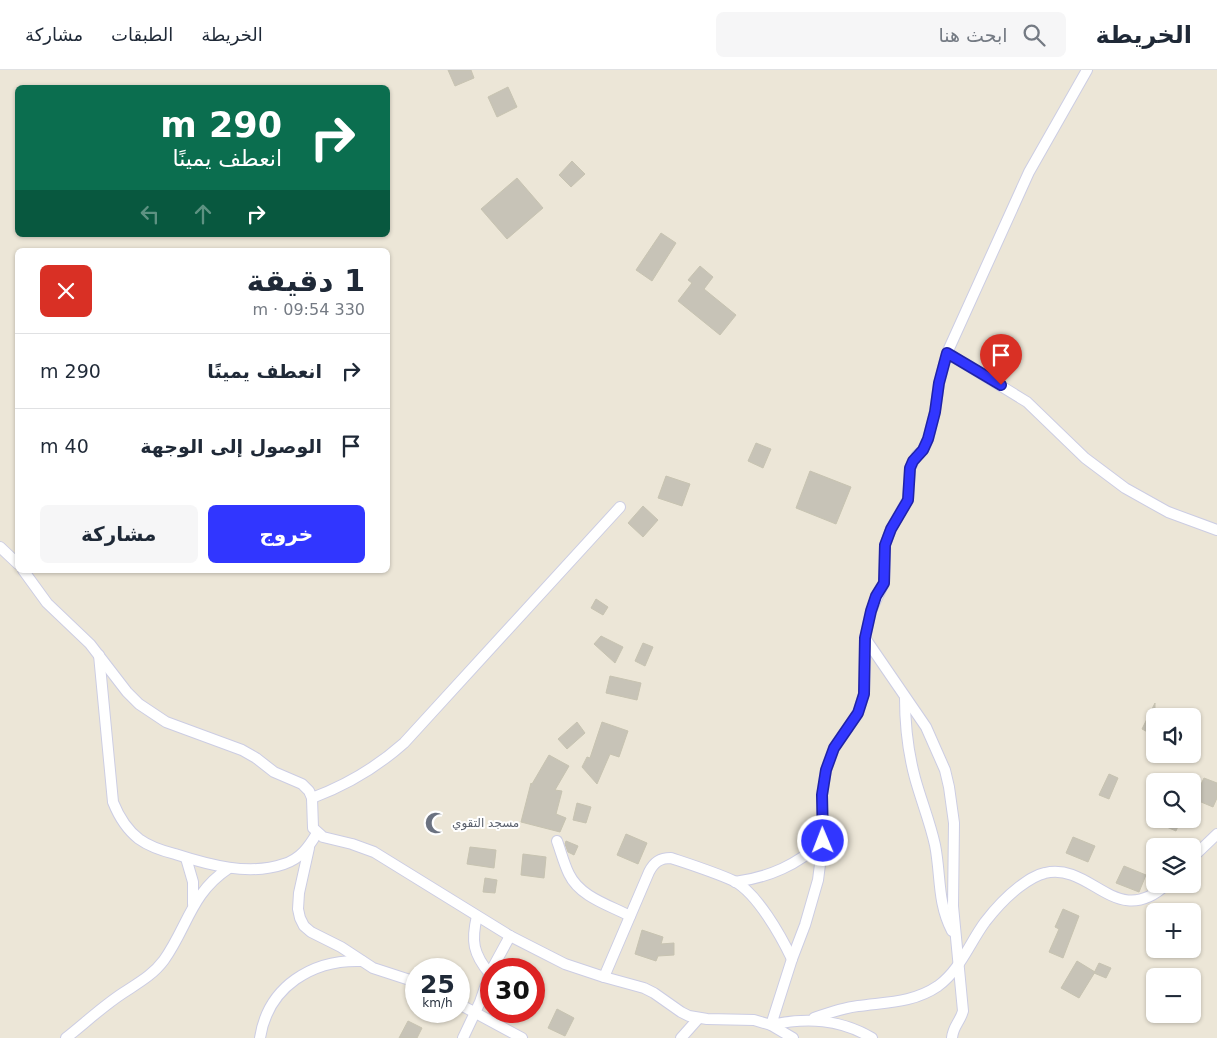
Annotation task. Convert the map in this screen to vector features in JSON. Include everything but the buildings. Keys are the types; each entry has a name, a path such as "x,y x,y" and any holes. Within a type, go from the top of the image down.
{"street":[{"path":"771,1025 814,896 823,841 823,782 834,748 862,704 866,684 865,638 876,596 884,583 885,545 891,529 908,500 910,468 913,461 923,450 928,439 947,353 1029,172 1086,70"},
{"path":"947,353 1027,402 1085,458 1125,488 1168,512 1217,530"},
{"path":"312,798 337,788 361,775 404,744 620,507"},
{"path":"0,547 15,561"},
{"path":"25,573 47,603 86,639 127,692 152,714 182,729 242,750 274,772 302,784 309,791 312,798 313,828 323,837 374,852 510,936 565,964 644,988 664,999 680,1012 698,1018 754,1020 771,1025 793,1038"},
{"path":"865,638 922,720 933,740 945,770 949,787 955,841 953,906 963,1011 961,1018 953,1029 952,1038"},
{"path":"99,655 113,802 119,817 141,841 155,848 186,858 229,868 256,869 285,864 298,857 309,847"},
{"path":"905,698 906,732 911,765 935,846 943,909 955,936"},
{"path":"317,833 309,847 299,893 298,909 300,918 311,932 342,947 384,973 405,979"},
{"path":"1201,849 1217,834"},
{"path":"557,841 569,874 581,890 630,916"},
{"path":"735,882 768,876 783,870 804,857 823,841"},
{"path":"186,858 193,882 192,908"},
{"path":"604,977 653,866 664,858 671,858 735,882 768,917 792,959"},
{"path":"66,1038 123,993 152,974 164,960 192,908 208,885 229,868"},
{"path":"808,1020 838,1010 910,999 937,986 958,965 997,908 1010,894 1035,876 1046,872 1069,874 1118,899 1131,901 1144,899 1156,893"},
{"path":"476,916 473,931 474,947 480,962"},
{"path":"498,958 510,936"},
{"path":"260,1038 269,1010 279,994 293,981 322,966 348,961 362,961"},
{"path":"463,1038 480,1001"},
{"path":"470,1011 522,1038"},
{"path":"681,1038 698,1018"},
{"path":"771,1025 789,1021 827,1021 845,1026 872,1038"}],"place":[{"name":"مسجد التقوي","path":"436,823"}],"route":[{"path":"823,841 822,795 826,770 834,748 862,704 866,684 864,663 865,638 876,596 884,583 885,569 883,562 885,545 895,521 908,500 910,468 913,461 923,450 928,439 947,353 1001,385"}]}
